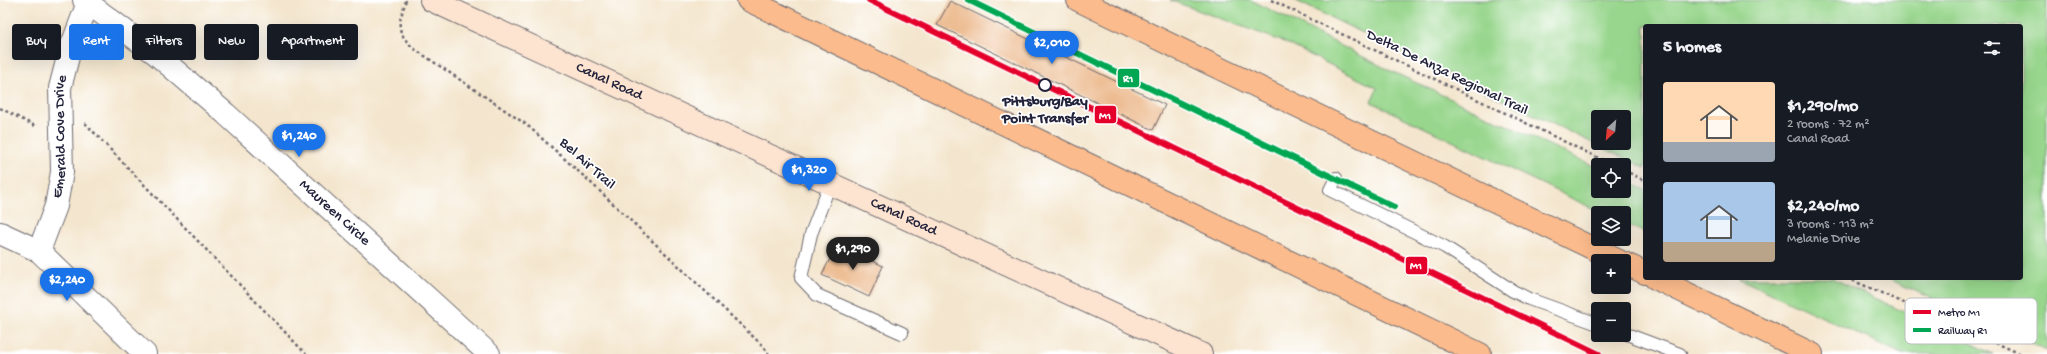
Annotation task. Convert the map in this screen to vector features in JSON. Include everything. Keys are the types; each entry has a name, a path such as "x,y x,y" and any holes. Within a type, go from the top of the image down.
{"highway":[{"path":"748,0 1480,354"},
{"path":"1078,0 1604,254"},
{"path":"1631,266 1643,272"},
{"path":"1659,280 1812,354"}],"street":[{"name":"Canal Road","path":"431,0 1201,354"},
{"name":"Emerald Cove Drive","path":"39,251 56,206 62,172 60,88 69,53 87,1"},
{"name":"Maureen Circle","path":"87,1 156,54 226,114 489,354"},
{"path":"0,233 39,251 145,354"}],"lane":[{"path":"1336,178 1330,190 1445,247 1518,293 1591,321"},
{"path":"830,184 811,234 801,278 816,295 902,333"},
{"path":"1631,336 1680,354"}],"path":[{"name":"Bel Air Trail","path":"406,0 399,22 402,36 413,48 527,125 588,180 763,346 769,354"},
{"name":"Delta De Anza Regional Trail","path":"1271,0 1598,158"},
{"path":"60,97 306,354"},
{"path":"0,108 60,138"},
{"path":"1631,174 1643,180"},
{"path":"1853,280 1905,303"},
{"path":"1998,344 2021,354"}],"green space":[{"path":"1170,0 1251,0 1389,70 1591,165 1591,198 1631,198 1631,183 1643,189 1643,232 1631,226 1631,206 1591,206 1591,208 1371,102 1377,88 1284,42"},
{"path":"1294,0 2047,0 2047,351 2032,344 2037,344 2037,298 1931,298 1891,280 2023,280 2023,24 1643,24 1643,167 1631,161 1631,158 1624,158 1607,150 1631,150 1631,110 1591,110 1591,142"},
{"path":"1742,280 1836,280 1905,312 1905,344 1972,344 1993,354 1902,354"}],"building":[{"path":"950,1 1165,105 1153,130 937,25"},
{"path":"837,244 883,266 869,297 822,275"}],"tram line":[{"path":"1272,147 1394,207"}],"metro line":[{"name":"M1","path":"869,0 1599,354"}],"rail line":[{"name":"R1","path":"968,0 1394,207"}],"place":[{"name":"Pittsburg/Bay Point Transfer","path":"1045,85"}]}
